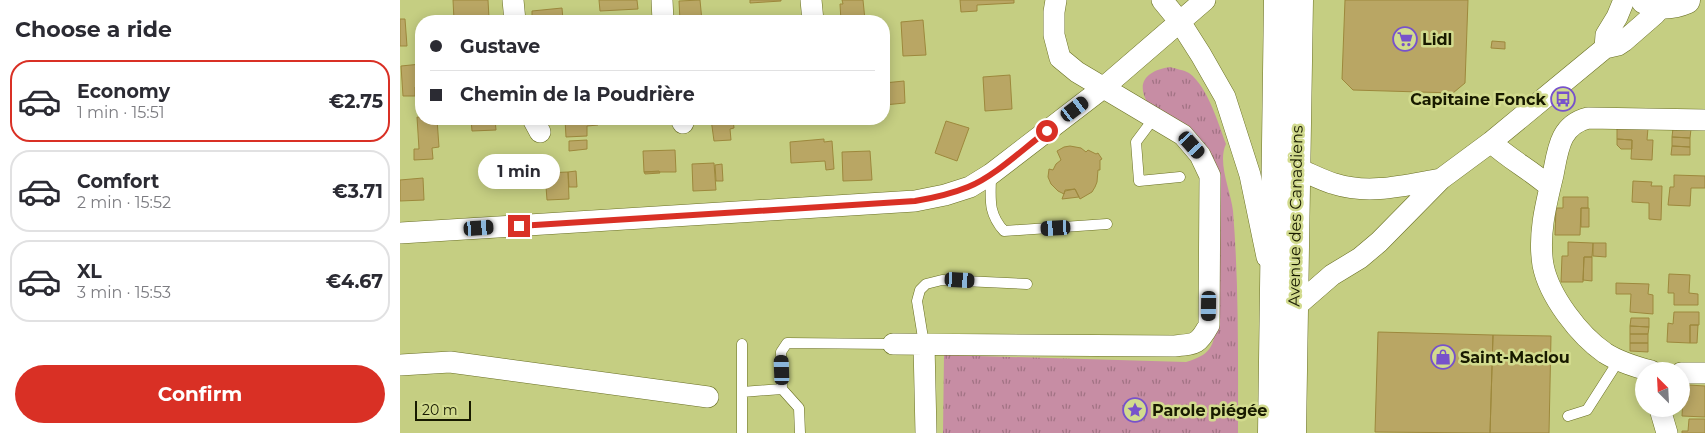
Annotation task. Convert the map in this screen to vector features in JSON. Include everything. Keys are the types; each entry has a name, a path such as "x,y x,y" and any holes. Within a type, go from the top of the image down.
{"main road":[{"name":"Avenue des Canadiens","path":"1272,433 1278,0"},
{"name":"Avenue des Canadiens","path":"1292,433 1298,0"}],"street":[{"path":"513,0 514,15"},
{"path":"662,0 663,15"},
{"path":"811,0 812,15"},
{"path":"893,344 1173,346 1188,345 1200,340 1209,325 1210,176 1200,155 1183,135 1077,72 1060,58 1054,36 1056,0"},
{"path":"1162,0 1180,22 1225,97 1250,176 1273,286"},
{"path":"400,233 915,201 945,195 970,187 991,174 1104,88 1205,0"},
{"path":"1605,48 1606,35 1617,17 1624,0"},
{"path":"1294,308 1332,275 1360,258 1379,242 1441,178 1491,142 1605,48 1618,45 1655,14 1665,2"},
{"path":"1635,366 1605,353 1572,322 1548,283 1543,264 1542,226 1558,148 1564,134 1571,126 1579,120 1588,118 1705,120"},
{"path":"1491,142 1505,155 1537,175 1550,187"},
{"path":"1296,168 1336,185 1362,190 1389,189 1441,178"},
{"path":"924,344 926,433"},
{"path":"400,365 450,362 708,398"},
{"path":"1690,373 1705,373"},
{"path":"1663,418 1667,433"}],"lane":[{"path":"1154,118 1136,142 1139,180 1180,178"},
{"path":"991,174 991,210 996,222 1004,231 1107,224"},
{"path":"924,344 917,301 920,290 926,284 942,280 1027,284"},
{"path":"800,433 799,408 782,389 781,352 787,343 893,344"},
{"path":"742,344 742,433"},
{"path":"1568,416 1587,410 1619,360"},
{"path":"742,392 782,389"}],"green space":[{"path":"1170,67 1189,73 1202,87 1212,106 1226,144 1223,160 1233,211 1236,266 1238,433 943,433 944,355 1186,362 1201,356 1209,349 1214,339 1216,324 1218,175 1147,102 1143,88 1146,77 1163,68"}],"building":[{"path":"453,0 488,0 489,15 454,15"},
{"path":"599,0 637,0 638,9 600,11"},
{"path":"700,0 701,15 680,15 679,1"},
{"path":"750,0 781,0 781,1 750,3"},
{"path":"842,0 863,0 864,15 841,15 840,4 843,4"},
{"path":"960,0 1014,0 1014,3 977,5 977,11 961,12"},
{"name":"Lidl","path":"1345,0 1468,0 1465,83 1453,93 1353,90 1342,79"},
{"path":"562,8 563,15 532,15 532,11"},
{"path":"400,19 405,19 407,46 400,46"},
{"path":"923,20 926,55 903,56 901,22"},
{"path":"1492,41 1505,42 1505,49 1491,48"},
{"path":"415,65 415,96 403,96 401,66"},
{"path":"1010,75 1012,109 985,111 983,77"},
{"path":"904,81 905,103 890,104 890,82"},
{"path":"946,121 969,128 957,161 935,153"},
{"path":"418,125 437,125 439,147 432,148 433,159 414,160 414,149 419,149"},
{"path":"472,125 496,125 496,130 472,131"},
{"path":"565,125 598,125 587,126 587,136 566,137"},
{"path":"712,125 734,125 734,128 730,129 731,140 714,141"},
{"path":"1617,128 1648,128 1647,140 1653,140 1652,160 1631,159 1632,140 1617,139"},
{"path":"1673,128 1691,129 1690,138 1672,137"},
{"path":"1672,137 1690,138 1690,147 1672,146"},
{"path":"824,139 824,142 832,141 834,169 826,170 825,161 791,163 790,142"},
{"path":"1617,139 1632,140 1632,149 1621,149 1617,145"},
{"path":"587,140 587,149 569,151 569,141"},
{"path":"1070,146 1081,148 1086,152 1088,150 1096,154 1098,153 1102,159 1100,160 1100,170 1098,170 1095,187 1092,192 1080,199 1075,189 1065,190 1064,194 1058,191 1051,184 1048,177 1049,169 1053,170 1061,160 1057,151"},
{"path":"1672,146 1690,147 1690,155 1671,155"},
{"path":"675,150 676,172 644,172 643,151"},
{"path":"870,151 872,180 843,181 842,152"},
{"path":"526,159 528,180 494,182 492,161"},
{"path":"714,163 716,190 693,191 692,164"},
{"path":"722,164 723,181 716,181 715,165"},
{"path":"576,171 577,187 569,187 568,172"},
{"path":"659,171 660,173 645,174 644,172"},
{"path":"568,172 569,199 547,200 545,173"},
{"path":"1674,175 1705,176 1705,188 1691,188 1690,206 1668,205 1670,187 1674,187"},
{"path":"423,178 424,200 400,201 400,180"},
{"path":"1633,181 1652,182 1651,186 1662,186 1661,220 1649,219 1649,203 1632,202"},
{"path":"1075,189 1079,197 1062,199 1065,191"},
{"path":"1563,197 1588,197 1588,208 1581,208 1580,235 1555,235 1556,208 1563,208"},
{"path":"1581,208 1589,208 1589,227 1581,227"},
{"path":"1568,242 1593,243 1592,257 1584,257 1583,282 1561,282 1562,256 1568,256"},
{"path":"1593,243 1606,243 1606,257 1593,256"},
{"path":"1584,257 1592,257 1592,281 1583,280"},
{"path":"1669,274 1690,275 1689,293 1698,294 1698,305 1674,305 1674,293 1668,293"},
{"path":"1616,283 1649,284 1648,294 1653,295 1653,314 1630,312 1631,294 1616,294"},
{"path":"1674,312 1699,312 1699,325 1690,325 1690,343 1667,342 1668,323 1673,324"},
{"path":"1631,318 1649,318 1649,327 1630,326"},
{"path":"1690,325 1698,325 1697,343 1690,343"},
{"path":"1630,326 1649,327 1648,334 1630,334"},
{"path":"1378,332 1493,335 1490,433 1375,432"},
{"path":"1630,334 1648,334 1648,343 1630,343"},
{"path":"1493,335 1551,336 1549,433 1490,433"},
{"path":"1630,343 1648,343 1648,352 1630,351"},
{"path":"1690,385 1705,386 1705,417 1690,416"},
{"path":"1689,419 1705,419 1705,433 1682,433 1682,431 1688,431"}],"place":[{"name":"Lidl","path":"1405,39"},
{"name":"Capitaine Fonck","path":"1563,99"},
{"name":"Saint-Maclou","path":"1443,357"},
{"name":"Parole piégée","path":"1135,410"}],"route":[{"path":"519,226 915,201 945,195 970,187 991,174 1047,131"}]}
